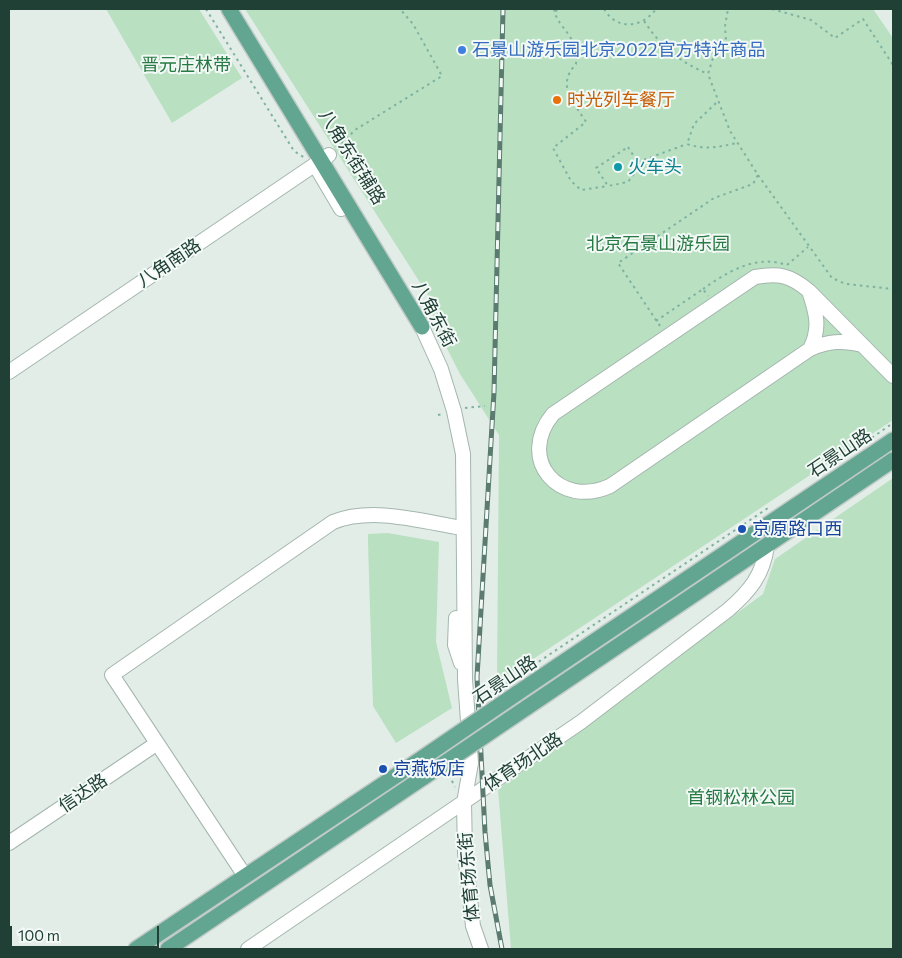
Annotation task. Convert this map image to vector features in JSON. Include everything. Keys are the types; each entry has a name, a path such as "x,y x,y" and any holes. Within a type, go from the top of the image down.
{"main road":[{"name":"八角东街","path":"219,9 322,160"},
{"name":"八角东街","path":"229,9 422,327"},
{"name":"八角东街辅路","path":"239,9 322,160"},
{"name":"石景山路","path":"136,949 893,440"},
{"name":"石景山路","path":"168,949 893,460"}],"street":[{"name":"八角南路","path":"9,372 322,160"},
{"name":"八角东街","path":"322,160 412,324 428,358 447,413 455,459 455,645 465,680"},
{"path":"863,346 848,342 828,341 810,349 610,486 587,493 576,492 559,486 548,477 541,463 538,449 540,434 546,422 553,414 755,277 779,274 800,283 809,291 893,376"},
{"path":"809,291 816,310 818,324 816,338 810,349"},
{"name":"八角东街","path":"422,327 441,369 454,411 463,454 465,680 471,763 461,798"},
{"path":"245,876 112,675 333,522 350,515 384,516 456,526"},
{"name":"体育场北路","path":"248,949 461,798 581,722 728,610 750,591 760,573 767,546"},
{"name":"信达路","path":"9,843 156,744"},
{"name":"体育场东街","path":"461,798 472,917 481,949"}],"path":[{"path":"206,9 294,151 322,160 355,130 442,76 413,24 400,9"},
{"path":"562,9 554,10 576,49 576,64 567,74 565,84 586,122 553,148 572,181 581,190 608,186 628,182 640,166 628,147 596,168 608,186"},
{"path":"604,9 612,19 620,23 636,24 644,22 656,9"},
{"path":"728,9 725,26 726,41 714,55 708,74 717,103 737,143 832,278 846,284 893,289"},
{"path":"772,9 811,20 836,38 863,19 893,65"},
{"path":"644,22 656,40 684,63 708,74"},
{"path":"687,144 694,124 717,103"},
{"path":"638,162 687,144 699,148 716,148 737,143"},
{"path":"667,337 618,264 714,198 753,184 758,175"},
{"path":"787,265 808,246"},
{"path":"656,321 703,289 713,305"},
{"path":"465,408 485,406"},
{"path":"836,462 893,423"},
{"path":"501,687 779,501"},
{"path":"448,773 461,798"}],"green space":[{"name":"晋元庄林带","path":"106,9 199,9 242,78 172,123"},
{"name":"北京石景山游乐园","path":"245,9 873,9 893,38 893,420 497,683 499,435 460,374 435,325 428,295"},
{"name":"首钢松林公园","path":"893,478 893,949 511,949 498,789 763,594 775,559"},
{"path":"388,533 439,542 436,642 452,708 396,743 373,706 368,534"}],"railway":[{"path":"502,949 490,885 485,832 477,677 494,392 503,9"}],"place":[{"name":"石景山游乐园北京2022官方特许商品","path":"462,50"},
{"name":"时光列车餐厅","path":"557,100"},
{"name":"火车头","path":"618,167"},
{"name":"京原路口西","path":"742,529"},
{"name":"京燕饭店","path":"383,769"}]}
